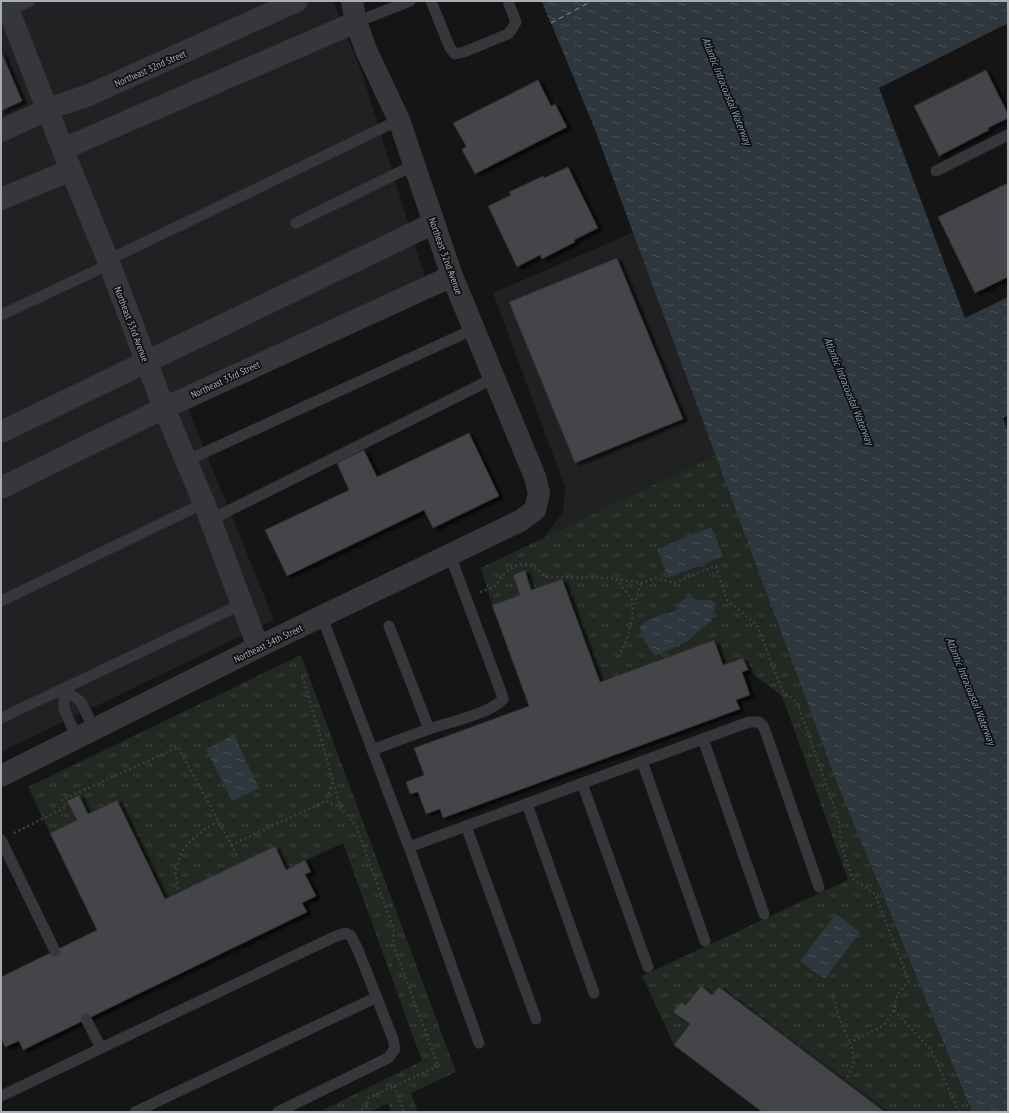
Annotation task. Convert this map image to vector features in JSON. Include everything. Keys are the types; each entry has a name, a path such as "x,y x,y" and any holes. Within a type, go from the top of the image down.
{"street":[{"name":"Northeast 32nd Street","path":"1,132 48,109 89,95 297,1"},
{"name":"Northeast 33rd Avenue","path":"5,9 48,109 71,170 109,262 164,408 207,511 258,648"},
{"name":"Northeast 32nd Avenue","path":"354,11 366,50 399,120 452,276 535,477 539,493 535,510"},
{"path":"63,149 354,11"},
{"path":"1,199 71,170"},
{"path":"1,432 434,223"},
{"name":"Northeast 33rd Street","path":"1,488 164,408 452,276"},
{"name":"Northeast 34th Street","path":"1,776 258,648 520,521 535,510"}],"lane":[{"path":"5,9 30,1"},
{"path":"431,1 450,48 455,54 464,52 508,34 516,22 508,1"},
{"path":"354,11 406,2"},
{"path":"1,315 399,120"},
{"path":"936,171 1008,135"},
{"path":"296,223 414,165"},
{"path":"186,461 474,329"},
{"path":"1,601 207,511 494,378"},
{"path":"372,750 429,729 488,710 499,704 503,699 450,555"},
{"path":"1,718 242,604"},
{"path":"322,617 409,847 479,1043"},
{"path":"389,626 429,729"},
{"path":"64,688 81,702 86,734"},
{"path":"64,688 64,709 86,734"},
{"path":"409,847 749,722 759,722 763,726 819,887"},
{"path":"703,739 764,914"},
{"path":"642,761 705,941"},
{"path":"582,783 648,967"},
{"path":"526,804 594,993"},
{"path":"466,826 536,1019"},
{"path":"1,840 55,951"},
{"path":"1,1096 345,933 351,936 377,997 393,1039 395,1049 388,1058 278,1112"},
{"path":"135,1112 377,997"},
{"path":"86,1019 101,1048"}],"path":[{"path":"543,1 551,23"},
{"path":"466,597 491,588 497,584 503,574 511,568 521,564 538,568 541,574 547,577 615,579 641,583 655,578 674,583 716,566 727,600 757,625 783,692 797,702 840,824 840,842 853,879 874,894 909,981 897,995 894,1010 884,1025 850,1043"},
{"path":"615,579 634,602"},
{"path":"619,657 632,620 634,602 641,583"},
{"path":"302,677 308,691 341,808"},
{"path":"1,840 66,807 62,800 178,747 238,857"},
{"path":"326,801 333,781"},
{"path":"178,889 175,871 182,852 188,843 218,821"},
{"path":"832,997 854,1056 854,1066 847,1077"},
{"path":"894,1010 931,1050 959,1112"},
{"path":"394,1086 404,1112"}],"shaded area":[{"path":"1,1 333,1 362,73 431,297 188,409 274,620 1,752"},
{"path":"634,232 716,455 543,539 563,512 565,487 493,293"}],"green space":[{"path":"716,455 837,783 972,1112 885,1112 719,987 712,995 701,986 686,1005 681,1002 673,1012 690,1024 674,1045 642,976 848,880 782,696 748,670 743,658 723,665 714,640 600,682 562,579 531,590 525,571 513,575 520,595 492,605 481,568"},
{"path":"301,655 456,1072 411,1093 418,1112 391,1112 388,1103 370,1112 319,1112 422,1061 343,843 286,870 275,846 165,899 117,800 88,814 79,795 68,800 77,820 50,833 28,787"}],"water":[{"name":"Atlantic Intracoastal Waterway","path":"542,1 1008,1 1008,23 879,88 965,318 1008,297 1008,415 1003,418 1008,432 1008,1112 972,1112 837,783 594,127"},
{"path":"711,527 723,556 668,578 657,549"},
{"path":"689,597 697,600 712,600 716,604 711,621 686,642 656,656 646,643 640,627 652,618 675,611 682,600"},
{"path":"234,735 259,788 232,801 206,749"},
{"path":"836,914 860,932 825,979 800,961"}],"building":[{"path":"1,51 22,101 1,111"},
{"path":"986,70 1008,114 1008,118 988,128 989,130 939,156 914,106"},
{"path":"538,80 551,106 555,104 567,127 475,174 462,150 466,146 453,123"},
{"path":"568,167 598,228 542,259 540,255 517,267 488,206 511,195 509,192 543,176 544,178"},
{"path":"1008,183 1008,277 975,293 938,217"},
{"path":"617,258 683,419 575,463 509,302"},
{"path":"469,433 499,496 433,528 424,510 287,576 265,530 349,490 337,463 364,450 377,477"},
{"path":"525,570 531,590 562,579 600,682 714,640 723,665 743,658 748,670 742,672 750,695 736,700 740,709 443,818 440,809 426,814 418,792 410,794 406,782 424,775 414,748 529,706 492,605 520,595 513,575"},
{"path":"79,795 88,814 117,800 165,899 275,846 286,870 305,860 311,872 305,874 316,896 302,903 307,912 23,1050 19,1041 5,1047 1,1038 1,977 97,930 50,833 77,820 67,801"},
{"path":"701,986 712,995 719,987 885,1112 762,1112 674,1045 690,1024 673,1012 681,1002 686,1005"}],"ferry route":[{"path":"551,23 592,1"}]}
